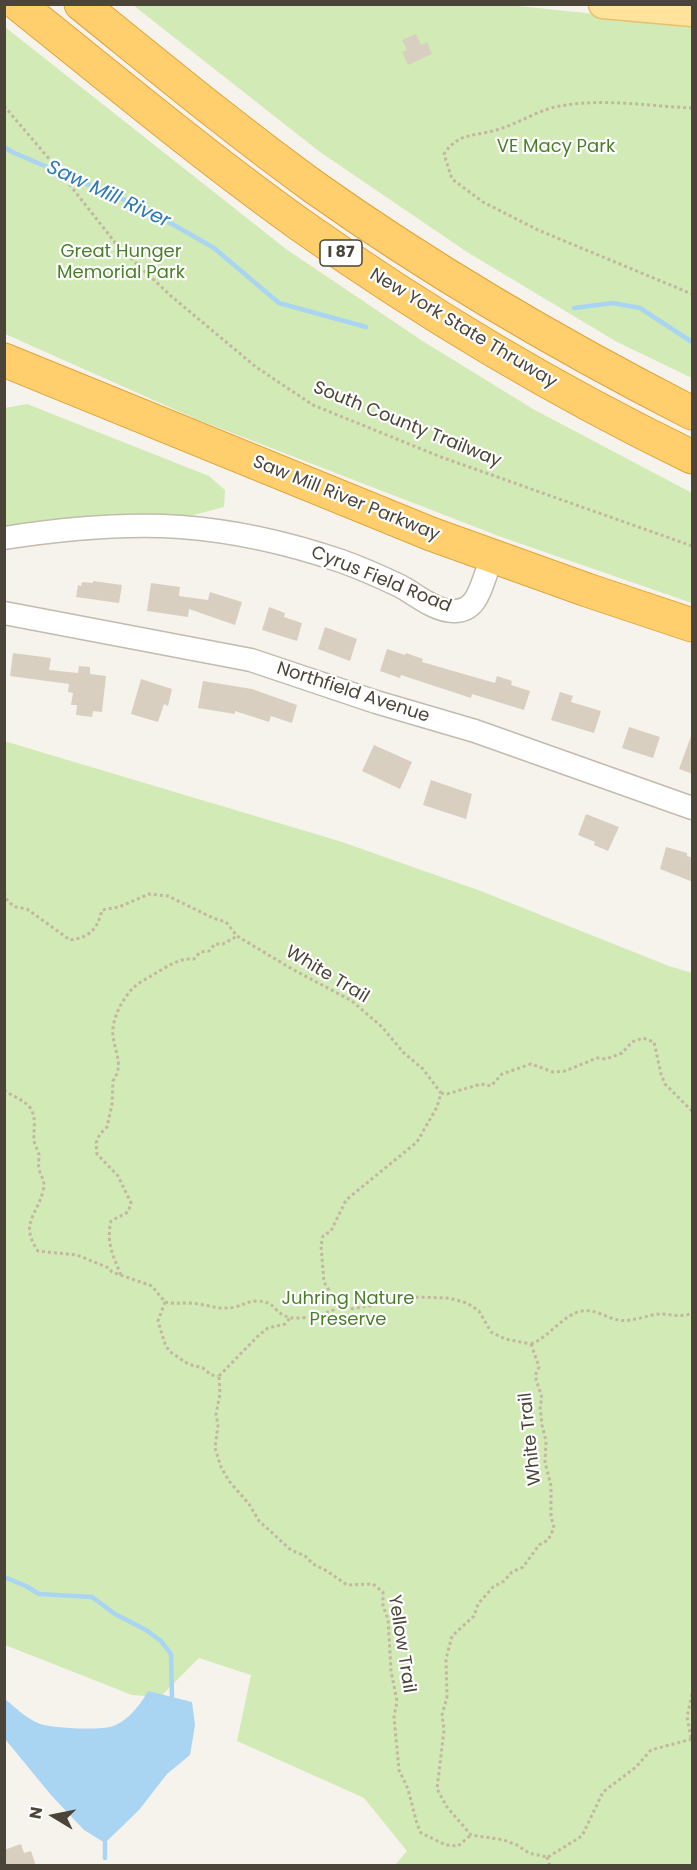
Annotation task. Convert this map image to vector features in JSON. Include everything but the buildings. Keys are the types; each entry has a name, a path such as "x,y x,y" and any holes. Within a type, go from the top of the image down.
{"highway":[{"name":"New York State Thruway","path":"18,4 211,158 301,225 391,287 535,374 693,457"},
{"name":"New York State Thruway","path":"81,4 270,154 388,237 537,331 693,413"},
{"name":"Saw Mill River Parkway","path":"4,360 400,522 577,587 693,626"},
{"name":"Saw Mill River Parkway","path":"4,380 336,517 486,574 693,644"}],"main road":[{"path":"603,4 693,12"}],"street":[{"name":"Cyrus Field Road","path":"4,538 127,527 182,527 241,535 288,545 356,566 439,608 454,611 465,608 475,601 486,574"},
{"name":"Northfield Avenue","path":"4,613 250,660 376,702 475,731 693,807"}],"path":[{"path":"693,108 606,103 560,106 527,116 496,130 465,136 451,143 444,154 452,179 483,202 538,230 693,294"},
{"name":"South County Trailway","path":"4,106 117,245 171,296 256,367 313,405 441,457 693,546"},
{"name":"White Trail","path":"4,893 8,902 16,908 27,909 70,940 89,936 95,929 102,910 119,907 148,894 168,896 226,922 237,936 351,1001 382,1027 404,1053 423,1069 441,1093"},
{"path":"121,1275 109,1247 109,1230 111,1221 128,1212 130,1203 118,1176 97,1154 96,1143 100,1134 107,1127 113,1098 113,1081 118,1073 119,1058 112,1035 113,1023 119,1008 134,987 176,961 186,958 194,959 200,952 209,951 215,944 223,944 237,936"},
{"path":"339,1307 324,1282 321,1246 323,1236 331,1232 346,1200 417,1142 437,1107 441,1093 447,1094 481,1084 491,1086 501,1074 531,1064 553,1072 565,1071 597,1058 606,1059 622,1053 632,1042 643,1038 654,1042 665,1084 693,1111"},
{"path":"4,1090 20,1099 32,1110 36,1129 34,1141 39,1154 39,1168 45,1182 43,1192 30,1220 32,1243 38,1251 77,1255 152,1286 165,1302 225,1308 260,1301 271,1303 283,1315 290,1318 319,1315 339,1307 350,1309 414,1297 449,1298 467,1303 479,1311 491,1332 506,1339 531,1344 581,1311 592,1311 615,1320 642,1319 649,1315 688,1316 693,1313"},
{"path":"165,1302 158,1321 169,1351 188,1364 219,1377 258,1336 268,1329 285,1324 290,1318"},
{"name":"White Trail","path":"471,1834 447,1807 437,1789 444,1730 442,1715 447,1697 446,1659 452,1636 474,1616 478,1604 493,1587 523,1567 539,1545 548,1540 554,1528 551,1516 551,1486 545,1462 546,1441 540,1406 543,1398 535,1376 538,1367 531,1344"},
{"name":"Yellow Trail","path":"219,1377 220,1394 216,1414 218,1425 215,1448 221,1467 229,1481 249,1503 259,1521 291,1551 305,1556 313,1564 327,1570 347,1586 373,1584 383,1592 397,1701 394,1717 399,1770 408,1789 417,1824 422,1833 446,1845 458,1846 471,1834"},
{"path":"471,1834 504,1840 529,1853 547,1857 582,1836 603,1792 636,1767 651,1750 692,1739 687,1717 693,1694"},
{"path":"547,1857 550,1866"}],"green space":[{"name":"VE Macy Park","path":"499,4 692,24 692,378 617,342 467,252 320,152 133,5"},
{"name":"Great Hunger Memorial Park","path":"5,27 286,249 421,340 533,409 692,493 692,603 504,538 196,419 5,334"},
{"path":"27,404 209,476 225,490 224,507 186,517 5,525 5,408"},
{"name":"Juhring Nature Preserve","path":"4,741 339,841 478,890 692,973 692,1865 395,1865 407,1851 364,1798 237,1741 251,1675 199,1658 160,1697 132,1695 5,1645"}],"water":[{"path":"148,1691 192,1702 195,1725 190,1755 167,1774 139,1810 105,1843 84,1830 51,1795 5,1739 5,1702 6,1700 40,1724 65,1728 107,1728 119,1724 129,1716"}],"waterway":[{"name":"Saw Mill River","path":"4,147 146,209 214,248 279,303 366,327"},
{"name":"Saw Mill River","path":"574,308 613,303 640,308 692,342"},
{"path":"4,1577 39,1594 92,1597 115,1614 146,1630 161,1641 171,1654 172,1697"},
{"path":"105,1843 105,1858"}]}
